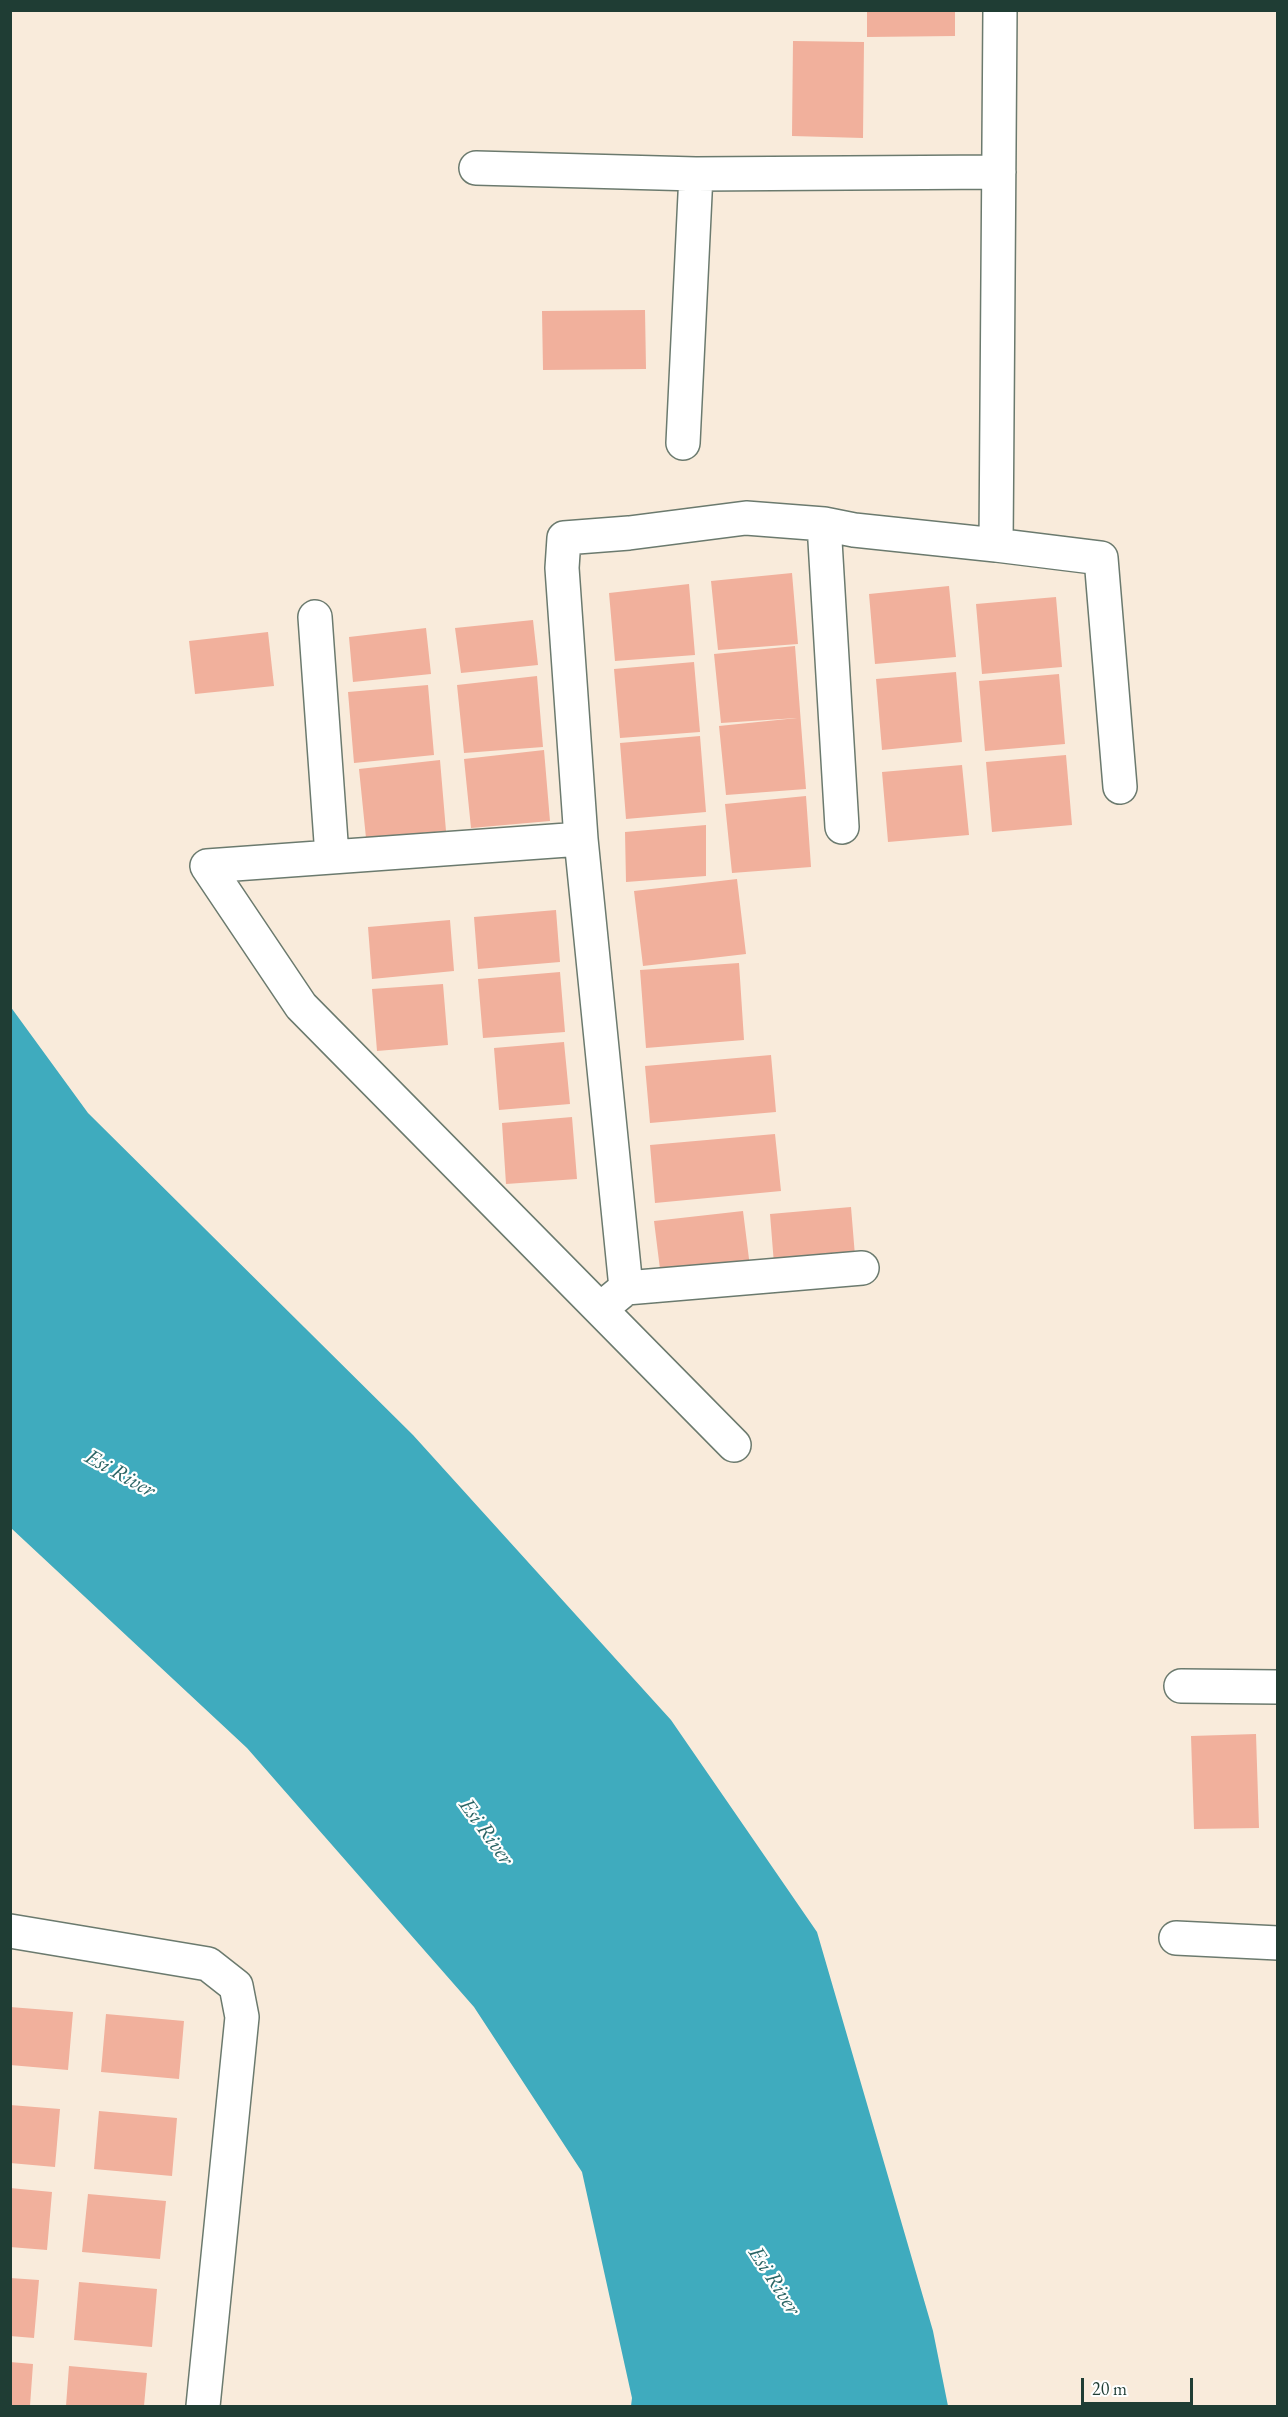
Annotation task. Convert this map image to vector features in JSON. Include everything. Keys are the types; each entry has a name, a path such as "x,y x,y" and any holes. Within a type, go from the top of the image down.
{"street":[{"path":"996,544 1000,10"},
{"path":"476,168 696,174 999,172"},
{"path":"682,443 696,174"},
{"path":"626,1288 581,839 561,568 564,538 629,533 746,518 825,524 854,530 996,544 1101,558 1120,787"},
{"path":"825,524 842,827"},
{"path":"315,617 332,856"},
{"path":"581,839 207,866 301,1006 734,1445"},
{"path":"600,1310 626,1288 862,1269"},
{"path":"1181,1686 1278,1687"},
{"path":"10,1931 208,1964 236,1986 242,2017 203,2406"},
{"path":"1176,1938 1278,1942"}],"water":[{"name":"Esi River","path":"10,1006 88,1113 413,1435 671,1720 817,1932 933,2331 948,2406 631,2406 632,2398 582,2172 474,2007 247,1748 11,1528"}],"building":[{"path":"867,10 955,10 955,36 867,37"},
{"path":"793,41 864,42 863,138 792,136"},
{"path":"645,310 646,369 543,370 542,311"},
{"path":"792,573 798,644 718,650 711,581"},
{"path":"689,584 695,655 615,661 609,593"},
{"path":"949,586 956,657 875,664 869,594"},
{"path":"1056,597 1062,667 982,674 976,604"},
{"path":"533,620 538,665 461,673 455,628"},
{"path":"426,628 431,674 353,682 349,637"},
{"path":"268,632 274,686 195,694 189,641"},
{"path":"795,646 806,789 726,795 719,726 797,718 721,723 714,654"},
{"path":"694,662 700,732 620,738 614,669"},
{"path":"956,672 962,742 882,750 876,679"},
{"path":"1059,674 1065,744 985,751 979,681"},
{"path":"537,676 543,747 464,753 457,685"},
{"path":"428,685 434,755 354,763 348,692"},
{"path":"700,736 706,812 626,819 620,743"},
{"path":"544,750 550,821 471,828 464,759"},
{"path":"1066,755 1072,825 992,832 986,762"},
{"path":"440,760 446,831 366,838 359,769"},
{"path":"962,765 969,835 888,842 882,772"},
{"path":"806,796 811,867 732,873 725,804"},
{"path":"706,825 706,876 626,882 625,832"},
{"path":"737,879 746,954 643,966 634,891"},
{"path":"556,910 560,962 478,969 474,917"},
{"path":"450,920 454,971 372,979 368,927"},
{"path":"739,963 744,1040 646,1048 640,970"},
{"path":"560,972 565,1032 483,1038 478,979"},
{"path":"443,984 448,1045 377,1051 372,989"},
{"path":"564,1042 570,1104 499,1110 494,1048"},
{"path":"771,1055 776,1112 650,1123 645,1066"},
{"path":"572,1117 577,1179 506,1184 502,1123"},
{"path":"775,1134 781,1191 655,1203 650,1145"},
{"path":"851,1207 855,1256 774,1264 770,1214"},
{"path":"743,1211 750,1267 661,1277 654,1221"},
{"path":"1256,1734 1259,1828 1194,1829 1191,1736"},
{"path":"10,2007 73,2012 68,2070 10,2065"},
{"path":"106,2014 184,2021 179,2079 101,2072"},
{"path":"10,2105 60,2109 55,2167 10,2163"},
{"path":"99,2111 177,2118 172,2176 94,2169"},
{"path":"10,2188 52,2192 47,2250 10,2247"},
{"path":"88,2194 166,2201 160,2259 82,2252"},
{"path":"10,2278 39,2280 34,2338 10,2336"},
{"path":"79,2282 157,2289 152,2347 74,2340"},
{"path":"10,2362 33,2364 30,2406 10,2406"},
{"path":"69,2366 147,2373 144,2406 66,2406"}]}
